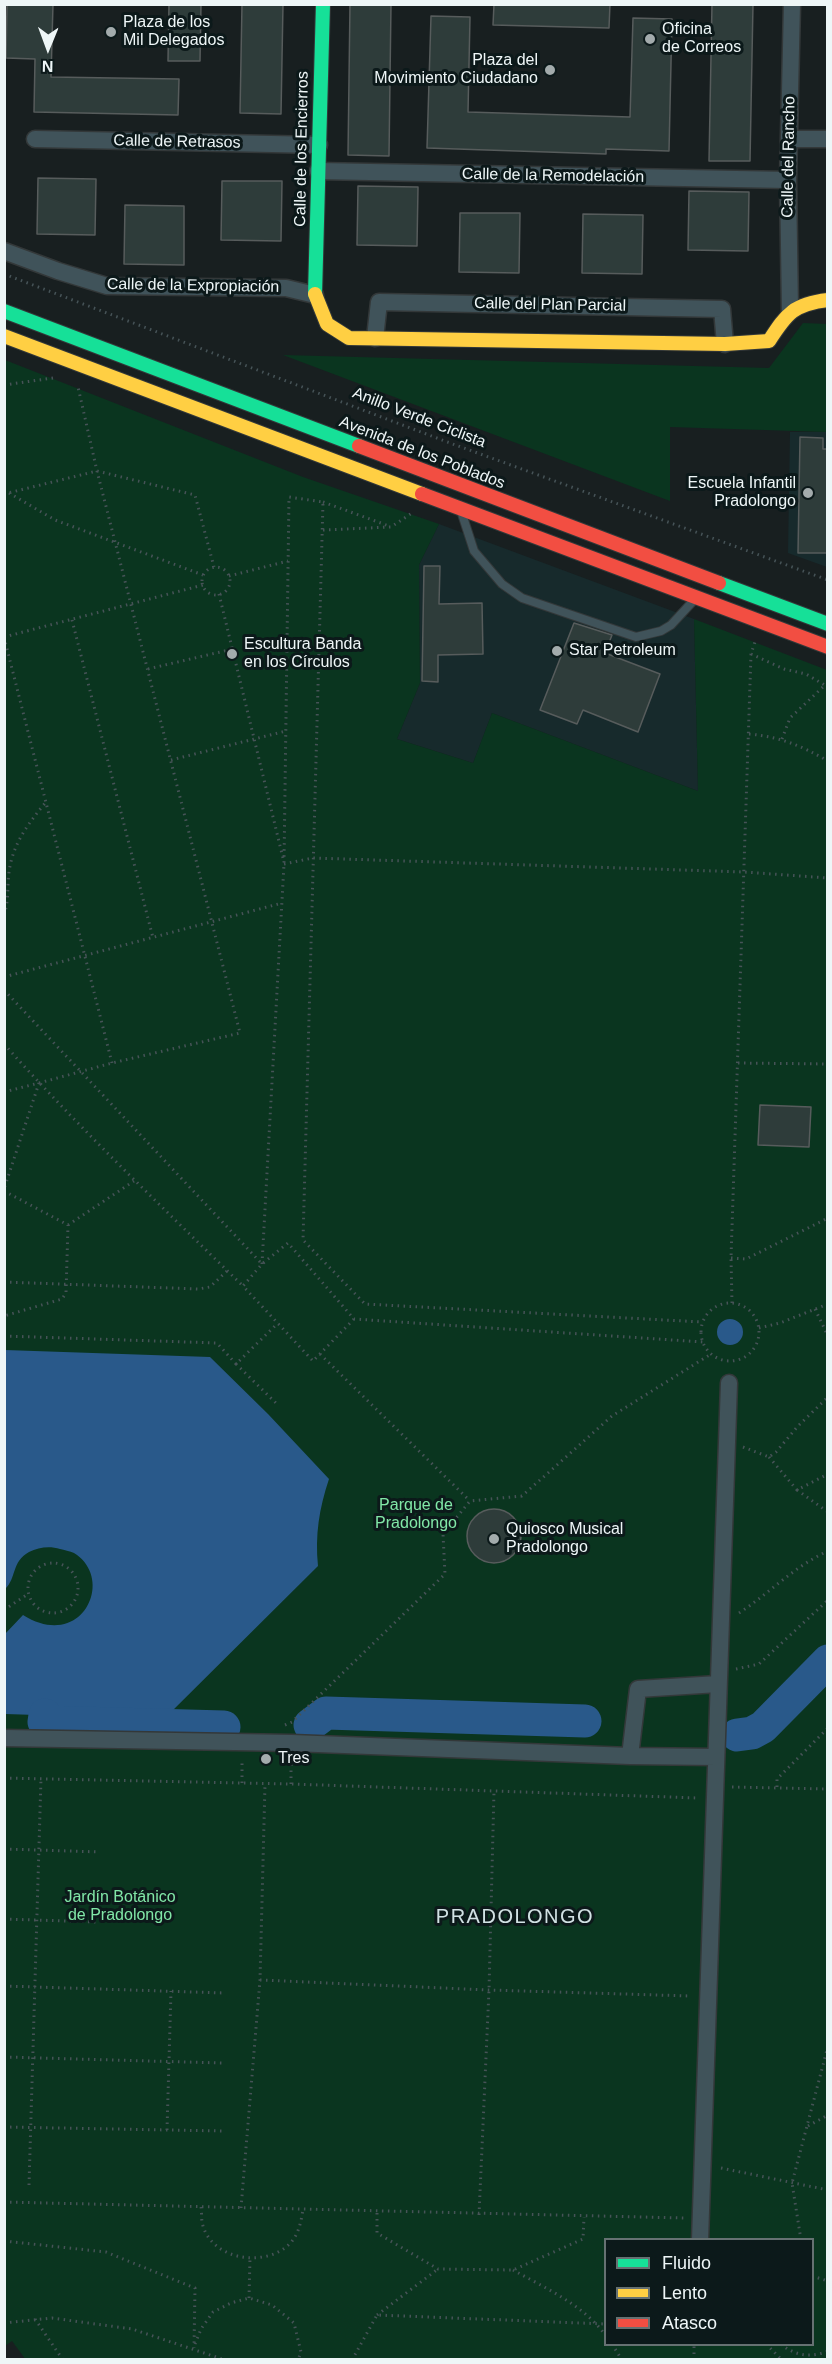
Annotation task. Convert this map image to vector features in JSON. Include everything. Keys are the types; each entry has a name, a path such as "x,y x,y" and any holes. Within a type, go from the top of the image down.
{"main road":[{"name":"Calle de los Encierros","path":"315,295 322,4"},
{"path":"315,295 327,324 349,338 726,344 769,341 790,310 810,302 828,300"},
{"name":"Avenida de los Poblados","path":"4,311 828,624"},
{"path":"4,336 695,599 828,647"}],"street":[{"name":"Calle del Rancho","path":"790,310 788,180 792,4"},
{"name":"Calle de Retrasos","path":"35,139 319,146"},
{"path":"789,139 828,139"},
{"name":"Calle de la Remodelación","path":"318,171 788,180"},
{"name":"Calle de la Expropiación","path":"4,251 106,286 286,288 315,295"},
{"name":"Calle del Plan Parcial","path":"375,338 379,302 391,302 722,309 726,344"},
{"path":"700,2238 729,1383"},
{"path":"630,1755 638,1689 719,1676"},
{"path":"4,1738 292,1743 716,1757"}],"lane":[{"path":"462,511 474,552 502,584 522,598 636,637 661,631 671,625 695,599"}],"path":[{"name":"Anillo Verde Ciclista","path":"4,274 450,443 828,580"},
{"path":"4,385 54,378"},
{"path":"4,1092 112,1063 240,1033 97,471 78,387"},
{"path":"7,493 97,471 195,495 214,567"},
{"path":"7,493 55,520 203,575"},
{"path":"323,530 391,527 412,513 420,495"},
{"path":"262,1264 284,864 289,497 323,502 391,527"},
{"path":"323,502 303,1240 365,1304 702,1322"},
{"path":"229,576 288,561"},
{"path":"214,567 223,569 229,576 227,589 219,594 211,594 203,585 203,575 214,567"},
{"path":"112,1063 5,637 203,585"},
{"path":"219,594 284,864"},
{"path":"72,620 153,938"},
{"path":"732,1303 731,1258 751,654 755,639 764,643"},
{"path":"148,669 233,649"},
{"path":"751,654 784,669 806,674 826,686 790,718 782,739"},
{"path":"171,760 286,731"},
{"path":"749,734 782,739 826,760 828,755"},
{"path":"4,915 8,903 11,859 16,841 46,801"},
{"path":"284,864 304,858 313,858 744,872 828,878"},
{"path":"4,977 282,903"},
{"path":"4,990 262,1264"},
{"path":"4,1044 134,1180 243,1286 313,1361 354,1319"},
{"path":"738,1063 828,1064"},
{"path":"39,1083 4,1190 68,1225"},
{"path":"68,1225 134,1180"},
{"path":"731,1258 746,1259 828,1218"},
{"path":"4,1316 62,1299 66,1293 67,1284 68,1225"},
{"path":"243,1286 262,1264 288,1243 354,1319 703,1342"},
{"path":"4,1282 198,1289 210,1287 227,1271"},
{"path":"732,1303 744,1306 754,1316 759,1328 759,1338 748,1354 740,1359 720,1359 711,1354 703,1342 702,1322 709,1311 719,1305 732,1303"},
{"path":"759,1328 780,1323 828,1304"},
{"path":"815,1309 828,1336"},
{"path":"236,1364 278,1323"},
{"path":"4,1336 218,1342 236,1364 278,1405"},
{"path":"320,1354 470,1501"},
{"path":"282,1726 292,1722 355,1658 444,1574 443,1534 470,1501 522,1496 612,1416 711,1354"},
{"path":"769,1457 777,1452 798,1426 828,1397"},
{"path":"727,1441 769,1457 797,1490 828,1512"},
{"path":"797,1490 828,1474"},
{"path":"720,1618 739,1613 795,1568 828,1551"},
{"path":"4,1610 28,1594 30,1577 35,1570 49,1563 66,1566 77,1578 79,1586 75,1602 61,1613 53,1614 37,1608 28,1594"},
{"path":"719,1676 759,1664 828,1600"},
{"path":"777,1788 777,1779 828,1728"},
{"path":"242,1743 242,1784"},
{"path":"291,1784 292,1743"},
{"path":"4,1778 494,1791 715,1793 777,1788 828,1789"},
{"path":"29,2185 41,1778"},
{"path":"241,2208 260,1980 265,1784"},
{"path":"479,2215 489,1990 494,1791"},
{"path":"4,1849 100,1852"},
{"path":"4,1919 96,1922"},
{"path":"260,1980 489,1990 708,1996"},
{"path":"4,1986 225,1993"},
{"path":"167,2130 171,1991"},
{"path":"801,2238 792,2182 828,2046"},
{"path":"4,2057 222,2063"},
{"path":"807,2126 828,2115"},
{"path":"4,2127 223,2131"},
{"path":"702,2165 828,2190"},
{"path":"4,2202 479,2215 700,2218"},
{"path":"201,2207 203,2226 213,2243 238,2258 261,2259 287,2247 299,2230 303,2209"},
{"path":"377,2212 376,2234 438,2269 513,2270 584,2239 584,2217"},
{"path":"4,2241 106,2252 195,2288 194,2348"},
{"path":"249,2258 249,2298"},
{"path":"352,2360 377,2315 438,2269"},
{"path":"513,2270 562,2298 597,2324 604,2333"},
{"path":"194,2348 201,2329 213,2312 231,2303 249,2298 272,2305 294,2323 301,2352 298,2360"},
{"path":"377,2315 604,2324"},
{"path":"4,2323 52,2318 132,2329 205,2351 225,2360"},
{"path":"34,2319 63,2360"},
{"path":"613,2346 622,2360"},
{"path":"768,2346 782,2360"},
{"path":"783,2346 800,2357 828,2350"},
{"path":"205,2351 205,2360"}],"shaded area":[{"name":"Escuela Infantil Pradolongo","path":"790,432 827,432 827,567 788,553"},
{"name":"Star Petroleum","path":"439,524 694,619 698,791 492,713 473,763 397,739 420,683 419,565"}],"green space":[{"path":"803,323 827,324 827,432 670,427 670,501 283,355 769,368"},
{"name":"Parque de Pradolongo","path":"5,360 303,477 439,524 419,565 420,683 397,739 473,763 492,713 698,791 694,619 827,670 828,2359 26,2360 12,2341 5,2346"}],"water":[{"path":"730,1319 739,1323 743,1332 739,1341 730,1345 721,1341 717,1332 721,1323"},
{"path":"5,1350 210,1357 329,1479 319,1522 318,1566 164,1719 5,1714 5,1634 23,1615 44,1624 62,1625 76,1618 86,1608 92,1594 92,1579 86,1565 74,1553 56,1548 44,1548 33,1550 19,1560 9,1585 5,1589"}],"building":[{"path":"7,4 53,4 51,77 179,79 178,115 34,112 35,59 6,58"},
{"path":"169,4 201,4 200,61 168,61"},
{"path":"242,4 283,4 281,114 240,113"},
{"path":"350,4 391,4 389,156 348,155"},
{"path":"494,4 610,4 609,28 493,25"},
{"path":"712,4 753,4 750,161 709,161"},
{"path":"431,16 470,17 468,112 630,117 633,18 672,19 669,151 606,149 606,154 427,148"},
{"path":"38,178 96,179 95,235 37,234"},
{"path":"222,181 282,181 281,241 221,240"},
{"path":"358,186 418,187 417,246 357,245"},
{"path":"689,191 749,192 748,251 688,250"},
{"path":"125,205 184,206 184,265 124,264"},
{"path":"460,213 520,213 519,273 459,272"},
{"path":"583,214 643,215 642,274 582,273"},
{"name":"Escuela Infantil Pradolongo","path":"800,437 823,438 823,449 828,449 828,553 798,553"},
{"path":"424,566 440,566 439,604 482,603 483,654 438,655 438,682 422,681"},
{"path":"574,623 612,635 605,653 660,674 638,732 583,710 577,724 540,710"},
{"path":"760,1105 811,1107 809,1147 758,1145"},
{"name":"Quiosco Musical Pradolongo","path":"494,1509 504,1511 513,1517 519,1526 521,1536 519,1546 513,1555 504,1561 494,1563 484,1561 475,1555 469,1546 467,1536 469,1526 475,1517 484,1511"}],"waterway":[{"path":"737,1735 752,1733 763,1727 828,1661"},
{"path":"310,1725 326,1713 585,1721"},
{"path":"45,1715 44,1722 224,1727"}],"traffic: fast":[{"path":"315,294 323,4"},
{"path":"4,311 359,446"},
{"path":"719,583 828,624"}],"traffic: slow":[{"path":"315,294 327,324 349,338 725,344 769,341 781,323 799,307 828,300"},
{"path":"4,336 422,494"}],"traffic: jam":[{"path":"359,446 719,583"},
{"path":"422,494 828,647"}],"place":[{"name":"Plaza de los Mil Delegados","path":"111,32"},
{"name":"Oficina de Correos","path":"650,39"},
{"name":"Plaza del Movimiento Ciudadano","path":"550,70"},
{"name":"Escuela Infantil Pradolongo","path":"808,493"},
{"name":"Star Petroleum","path":"557,651"},
{"name":"Escultura Banda en los Círculos","path":"232,654"},
{"name":"Quiosco Musical Pradolongo","path":"494,1539"},
{"name":"Tres","path":"266,1759"}],"district":[{"name":"PRADOLONGO","path":"515,1917"}],"park label":[{"name":"Jardín Botánico de Pradolongo","path":"120,1907"}]}
